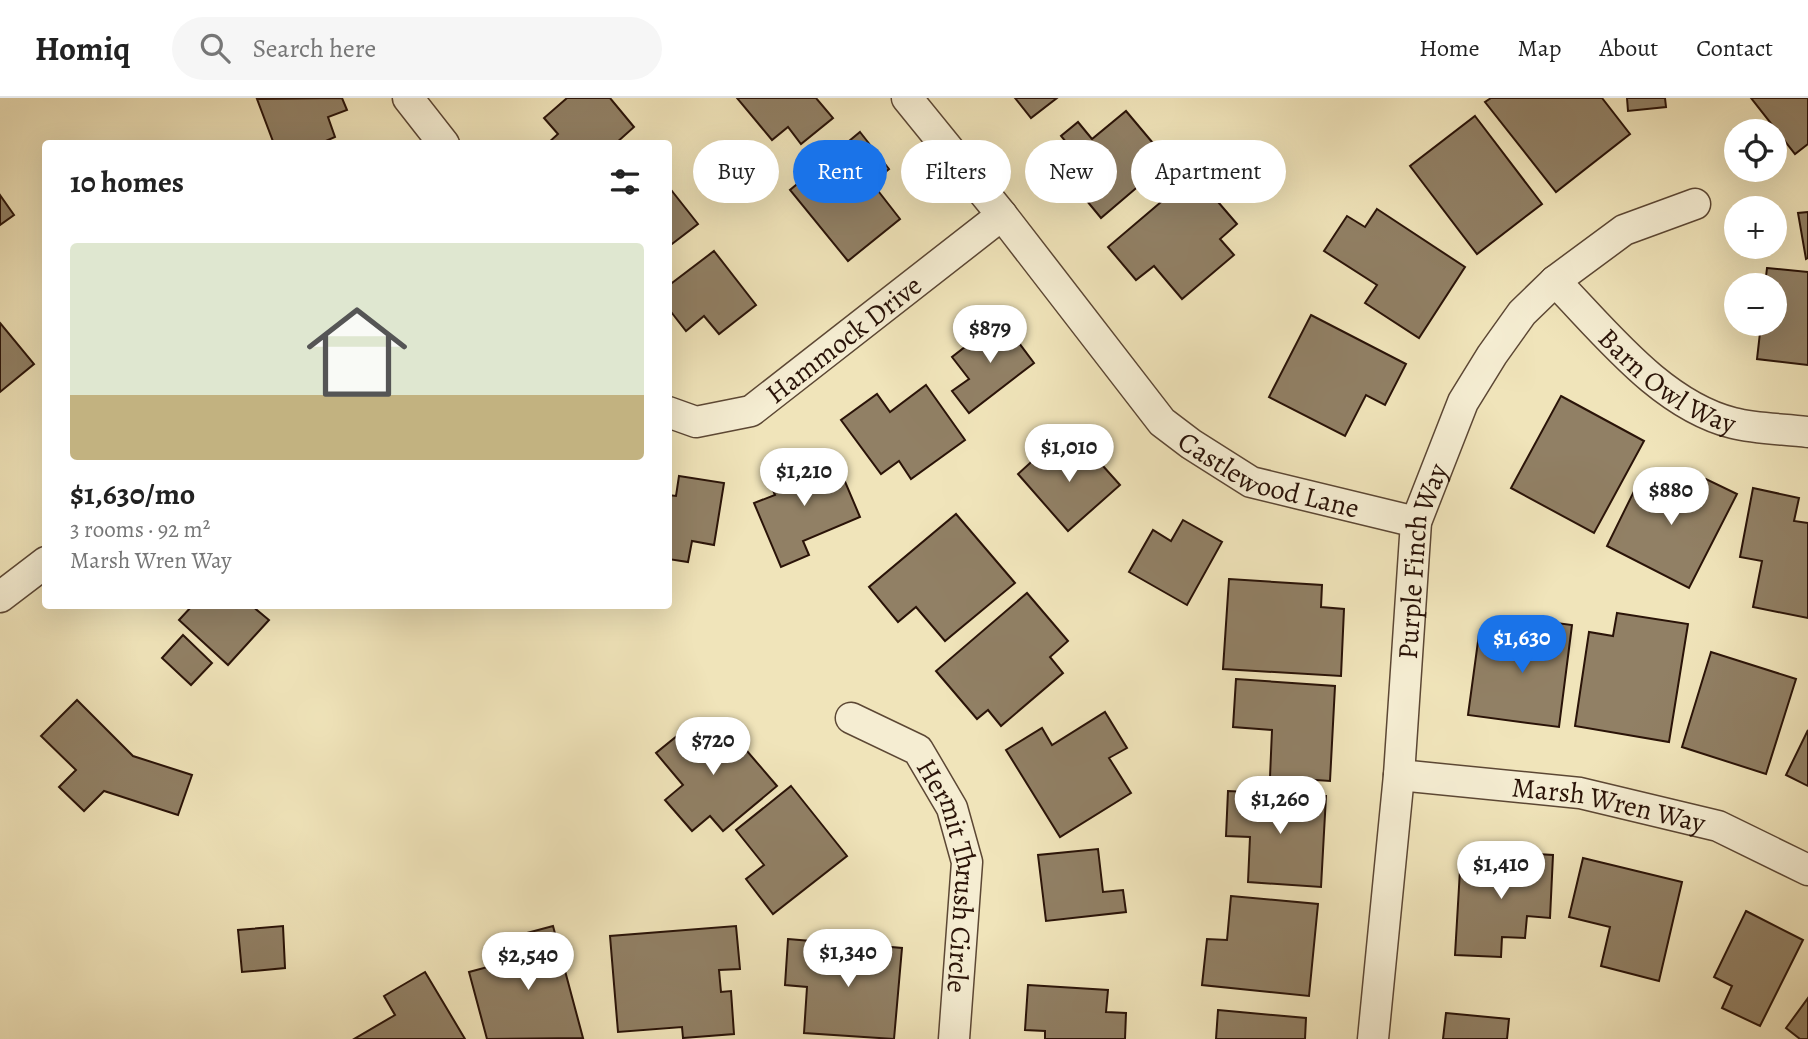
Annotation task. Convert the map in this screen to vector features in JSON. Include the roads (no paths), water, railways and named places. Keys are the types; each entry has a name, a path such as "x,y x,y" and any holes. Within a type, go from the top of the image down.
{"street":[{"path":"408,98 441,140"},
{"name":"Castlewood Lane","path":"907,98 1002,215 1162,422 1251,482 1416,522"},
{"name":"Purple Finch Way","path":"1373,1039 1399,775 1416,522 1463,402 1522,313 1555,281 1624,230 1695,204"},
{"name":"Hammock Drive","path":"672,413 696,422 751,411 1002,215"},
{"name":"Barn Owl Way","path":"1555,281 1646,373 1684,402 1732,422 1808,432"},
{"path":"0,597 42,565"},
{"name":"Hermit Thrush Circle","path":"851,718 918,750 952,808 967,862 954,1039"},
{"name":"Marsh Wren Way","path":"1399,775 1580,793 1718,826 1808,870"}]}
